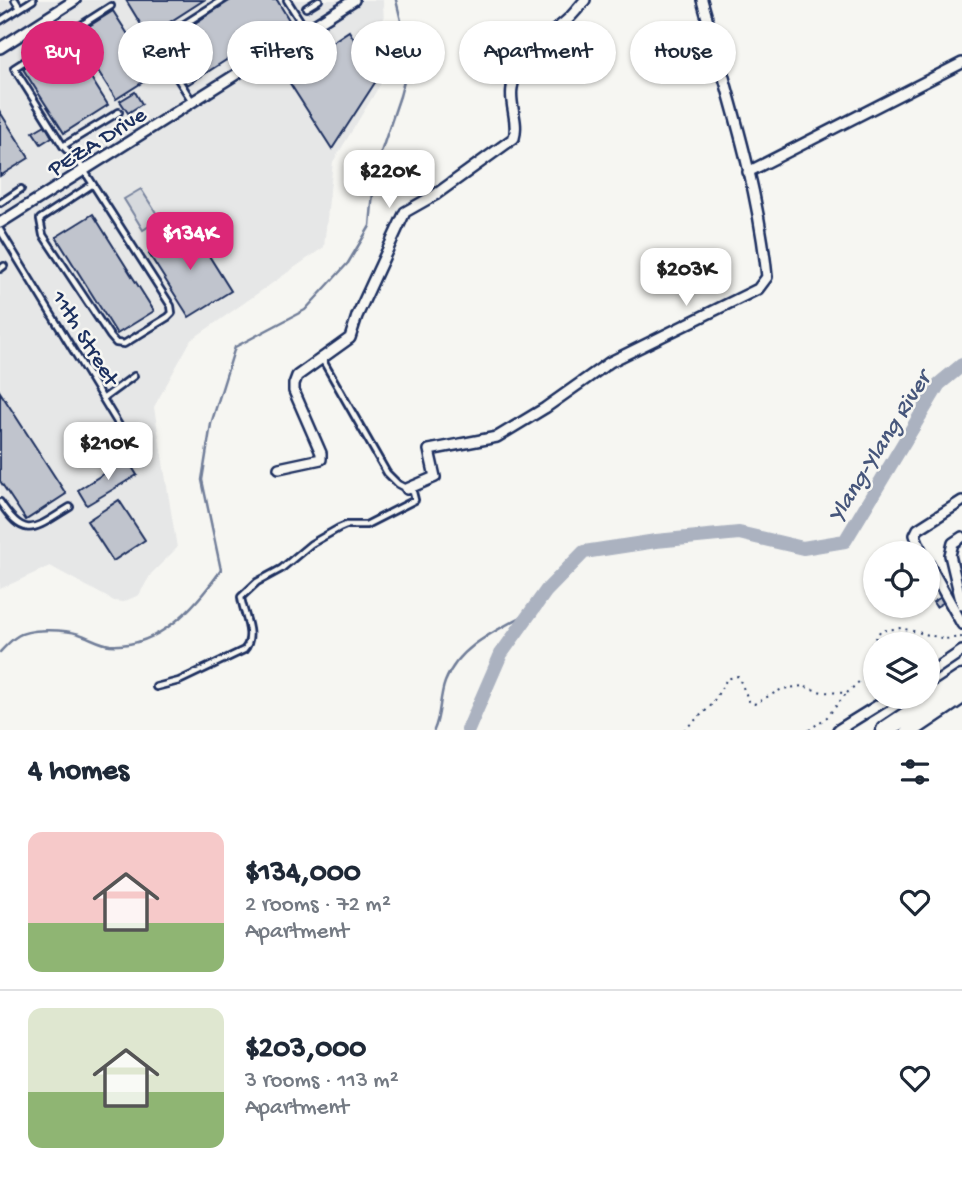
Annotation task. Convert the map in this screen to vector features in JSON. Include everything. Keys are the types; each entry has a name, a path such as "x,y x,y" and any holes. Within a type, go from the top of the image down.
{"highway":[{"path":"885,730 962,679"},
{"path":"910,730 962,695"}],"street":[{"path":"0,48 75,0"},
{"path":"279,468 321,459 321,453 295,391 297,376 350,338 357,316 405,212 435,195 514,138 517,128 512,89 525,56 538,42 568,20 585,0"},
{"path":"407,489 435,477 429,450 498,437 610,362 758,289 767,276 765,250 748,172 702,0"},
{"name":"PEZA Drive","path":"320,21 352,1"},
{"path":"748,172 962,63"},
{"name":"PEZA Drive","path":"0,223 227,80"},
{"path":"917,541 915,535 918,528 962,501"},
{"path":"962,537 953,544 950,555 958,577 962,606"},
{"path":"940,585 962,624"},
{"path":"962,615 962,624"},
{"path":"940,666 962,651"},
{"path":"838,730 872,709"}],"lane":[{"path":"15,0 20,8"},
{"path":"0,21 33,0"},
{"path":"193,102 155,43 222,0"},
{"path":"287,0 300,21"},
{"path":"306,8 319,0"},
{"path":"93,184 40,219 40,224 43,235 110,336 117,343 124,344 168,317 172,313 171,306 93,184 84,170 63,146 14,68 111,6"},
{"path":"63,146 119,112"},
{"path":"0,203 21,189"},
{"name":"11th Street","path":"0,230 142,463"},
{"path":"156,687 179,681 244,650 251,637 242,603 243,593 339,528 346,525 366,525 413,502 414,494 387,473 323,359"},
{"path":"104,398 134,376"},
{"path":"0,502 12,521 22,527 32,528 70,507"}],"path":[{"path":"809,730 827,717 863,678 880,631 901,628 945,639 962,638"},
{"path":"684,730 710,707 727,678 733,676 738,676 749,701 754,705 782,689 802,686 822,692 847,693"}],"shaded area":[{"path":"0,0 383,0 384,21 351,21 351,84 381,84 333,162 324,247 191,340 154,407 177,548 151,574 139,595 123,602 114,601 50,566 0,589"},
{"path":"141,189 160,219 143,230 124,199"}],"building":[{"path":"126,0 204,0 171,21 139,21"},
{"path":"231,0 277,0 289,20 227,21 227,60 213,68 213,21 198,21"},
{"path":"113,11 119,21 118,84 140,84 116,99 104,80 104,21 97,21"},
{"path":"349,31 351,34 351,84 374,84 332,149 290,84 337,84 337,39"},
{"path":"33,84 95,84 108,105 64,133"},
{"path":"135,92 142,104 128,113 120,101"},
{"path":"0,112 29,158 0,176"},
{"path":"45,125 52,137 41,144 33,132"},
{"path":"93,214 154,311 117,334 56,237"},
{"path":"191,227 231,291 189,317 149,254"},
{"path":"0,392 66,494 26,520 0,481"},
{"path":"127,459 137,475 87,505 78,490"},
{"path":"119,500 145,540 113,561 87,521"}],"waterway":[{"path":"0,652 16,637 37,631 72,632 110,645 144,640 160,632 187,611 221,570 202,480 211,424 235,347 305,310 348,263 370,226 375,170 410,58 396,0"},
{"name":"Ylang-Ylang River","path":"468,730 501,654 546,591 584,552 656,541 739,533 803,548 845,541 939,384 962,365"},
{"path":"434,730 445,682 460,658 482,639 532,611"}]}
